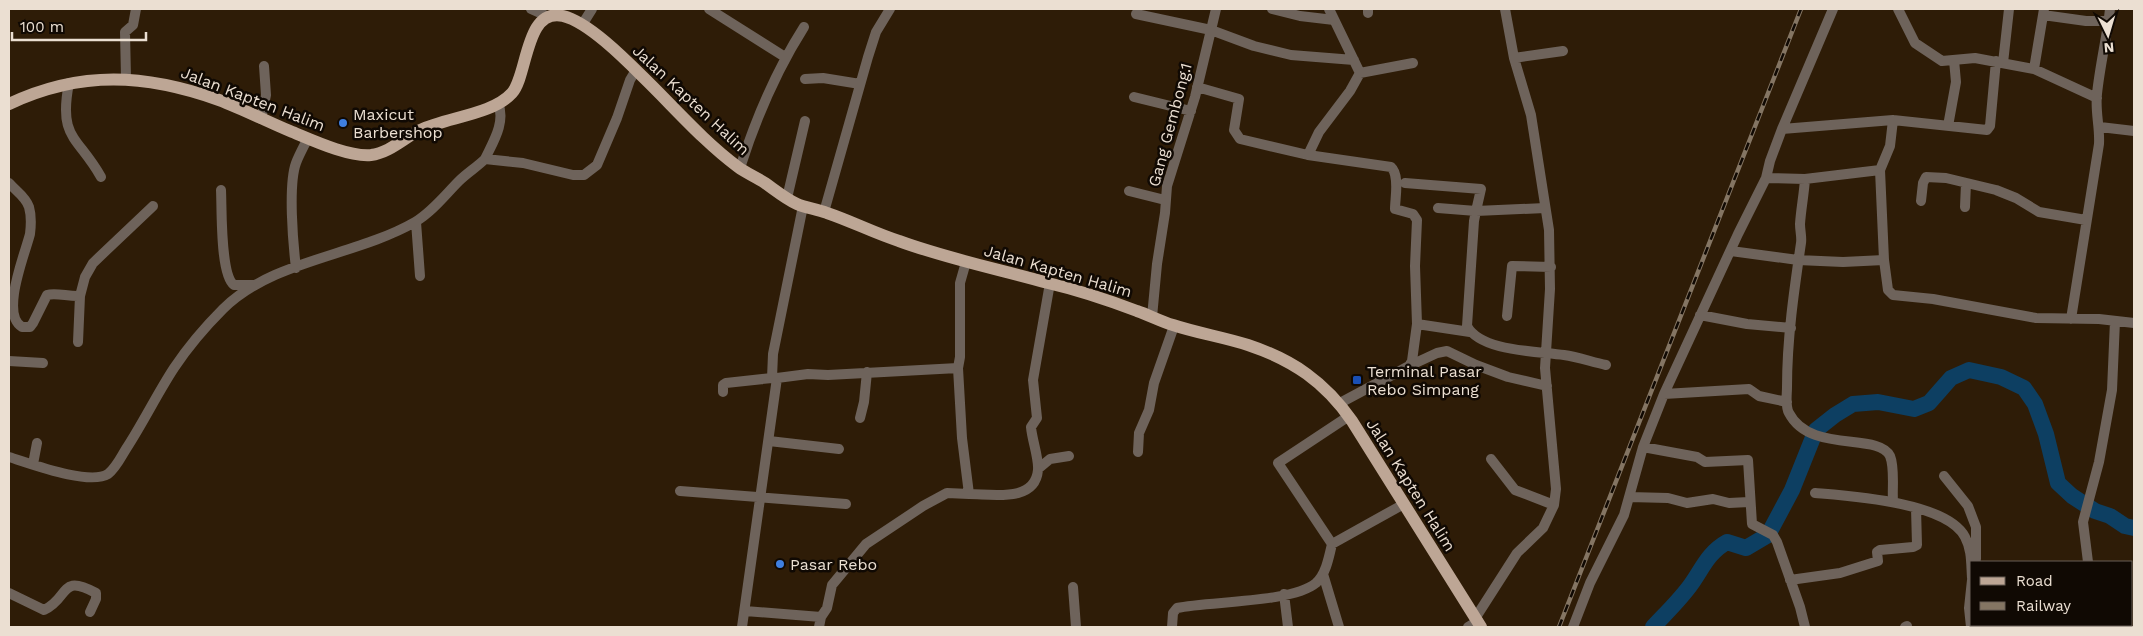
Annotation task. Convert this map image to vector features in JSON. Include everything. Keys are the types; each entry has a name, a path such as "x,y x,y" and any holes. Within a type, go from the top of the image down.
{"main road":[{"name":"Jalan Kapten Halim","path":"9,104 69,83 126,78 177,87 222,101 308,138 356,154 378,154 420,130 498,103 508,97 518,84 532,36 549,17 560,15 582,25 636,70 707,140 740,168 803,206 824,212 900,242 966,262 1050,283 1136,310 1174,326 1250,346 1289,362 1324,386 1340,403 1476,623"}],"street":[{"path":"126,78 125,32 133,25 136,9"},
{"path":"531,9 549,17"},
{"path":"582,25 592,9"},
{"path":"709,9 785,57"},
{"path":"824,212 876,32 890,9"},
{"name":"Gang Gembong.1","path":"1152,317 1167,186 1191,111 1216,9"},
{"path":"1272,9 1300,16 1334,20"},
{"path":"1329,9 1360,73"},
{"path":"1476,623 1517,552 1543,528 1554,505 1556,488 1545,353 1550,267 1549,230 1531,116 1514,58 1505,9"},
{"path":"1573,627 1590,583 1619,526 1643,447 1664,394 1766,178 1770,160 1782,129 1833,9"},
{"path":"1898,9 1915,43 1942,61 1966,58 2034,69 2097,98"},
{"path":"1782,129 1893,120 1987,130 1990,126 2009,9"},
{"path":"2071,319 2099,144 2100,127 2097,118 2097,98 2110,9"},
{"path":"2034,69 2044,12 2086,21 2109,21"},
{"path":"1136,14 1211,30 1254,46 1291,55 1354,60"},
{"path":"740,168 754,124 785,57 804,27"},
{"path":"1514,58 1562,51"},
{"path":"1948,126 1956,82 1954,60"},
{"path":"1308,155 1319,132 1350,91 1360,73 1413,62"},
{"path":"261,119 266,95 264,66"},
{"path":"485,159 523,163 573,175 584,175 592,171 597,165 617,118 630,80 636,70"},
{"path":"805,79 823,78 860,84"},
{"path":"69,83 66,101 67,126 71,137 101,178"},
{"path":"1197,88 1239,99 1234,130 1240,139 1308,155 1391,167 1394,170 1395,209 1413,214 1418,224 1415,266 1417,324 1409,366"},
{"path":"1134,97 1191,111"},
{"path":"9,457 53,471 94,478 107,474 115,466 174,368 224,308 254,285 272,276 392,233 416,222 441,202 460,181 485,159 495,139 502,117 502,111 498,103"},
{"path":"1893,120 1890,146 1880,170 1884,260 1888,290 1893,295 1933,299 2036,318 2115,321 2134,324"},
{"path":"787,198 805,121"},
{"path":"2100,127 2134,131"},
{"path":"296,268 292,240 294,175 296,164 308,138"},
{"path":"1766,178 1805,179 1880,170"},
{"path":"1921,201 1926,178 1946,178 1996,190 2016,198 2039,212 2086,220"},
{"path":"1805,179 1800,224 1802,241 1798,260 1791,328 1788,412 1794,421 1807,432 1831,441 1847,440 1870,445 1886,452 1892,469 1893,502"},
{"path":"1405,183 1481,189 1474,221 1467,326 1470,332"},
{"path":"1965,207 1966,183"},
{"path":"9,184 28,205 30,220 30,234 22,254 12,296 12,309 16,322 22,327 30,327 47,295 53,293 69,297 80,296"},
{"path":"221,190 223,240 228,277 234,285 254,285"},
{"path":"1129,191 1165,200"},
{"path":"78,342 80,296 85,277 92,263 152,206"},
{"path":"742,627 769,442 775,378 773,354 803,206"},
{"path":"1438,208 1476,211 1545,208"},
{"path":"416,222 420,276"},
{"path":"1730,251 1798,260 1844,262 1884,260"},
{"path":"966,262 960,283 960,357 958,368 962,438 969,494"},
{"path":"1507,316 1512,266 1550,267"},
{"path":"1038,469 1031,427 1036,418 1033,380 1039,358 1050,283"},
{"path":"1700,315 1747,324 1791,328"},
{"path":"2088,561 2083,522 2099,462 2112,390 2115,321"},
{"path":"1417,324 1470,332 1504,348 1565,355 1606,365"},
{"path":"1138,452 1139,434 1149,410 1154,383 1174,326"},
{"path":"1340,403 1409,366 1437,353 1447,351 1500,374 1547,386"},
{"path":"9,361 43,363"},
{"path":"723,392 723,385 726,382 808,374 828,375 958,368"},
{"path":"860,418 864,402 867,372"},
{"path":"1664,394 1748,389 1759,396 1787,402"},
{"path":"1332,544 1278,463 1349,416"},
{"path":"769,442 839,449"},
{"path":"33,464 37,443"},
{"path":"1643,447 1697,457 1705,462 1748,460 1749,502 1752,524 1773,535 1778,542 1805,627"},
{"path":"745,611 820,622 827,608 832,585 866,544 923,506 947,493 1022,492 1030,488 1038,469 1050,459 1069,456"},
{"path":"1491,459 1515,490 1554,505"},
{"path":"1944,476 1968,506 1976,527 1976,561"},
{"path":"680,491 846,504"},
{"path":"1815,493 1893,502 1942,516 1965,535 1971,561"},
{"path":"1629,497 1668,498 1687,503 1713,499 1729,503 1749,502"},
{"path":"1172,627 1173,613 1177,608 1284,594 1305,589 1316,583 1323,574 1332,544 1404,504"},
{"path":"1790,580 1840,573 1878,562 1877,552 1880,550 1913,547 1917,544 1916,508"},
{"path":"1323,574 1339,627"},
{"path":"9,593 44,610 67,589 78,584 96,593 96,599 90,612"},
{"path":"1073,587 1076,627"},
{"path":"1284,594 1288,627"},
{"path":"1970,598 1970,618"}],"waterway":[{"path":"1653,627 1683,595 1715,550 1727,542 1746,548 1768,535 1792,490 1816,430 1853,404 1878,402 1914,409 1929,403 1951,378 1969,370 2001,377 2024,388 2035,404 2046,434 2058,483 2072,496 2095,511 2110,516 2125,526 2134,528"}],"railway":[{"path":"1559,627 1801,9"}],"place":[{"name":"Maxicut Barbershop","path":"343,123"},
{"name":"Terminal Pasar Rebo Simpang","path":"1357,380"},
{"name":"Pasar Rebo","path":"780,564"}]}
